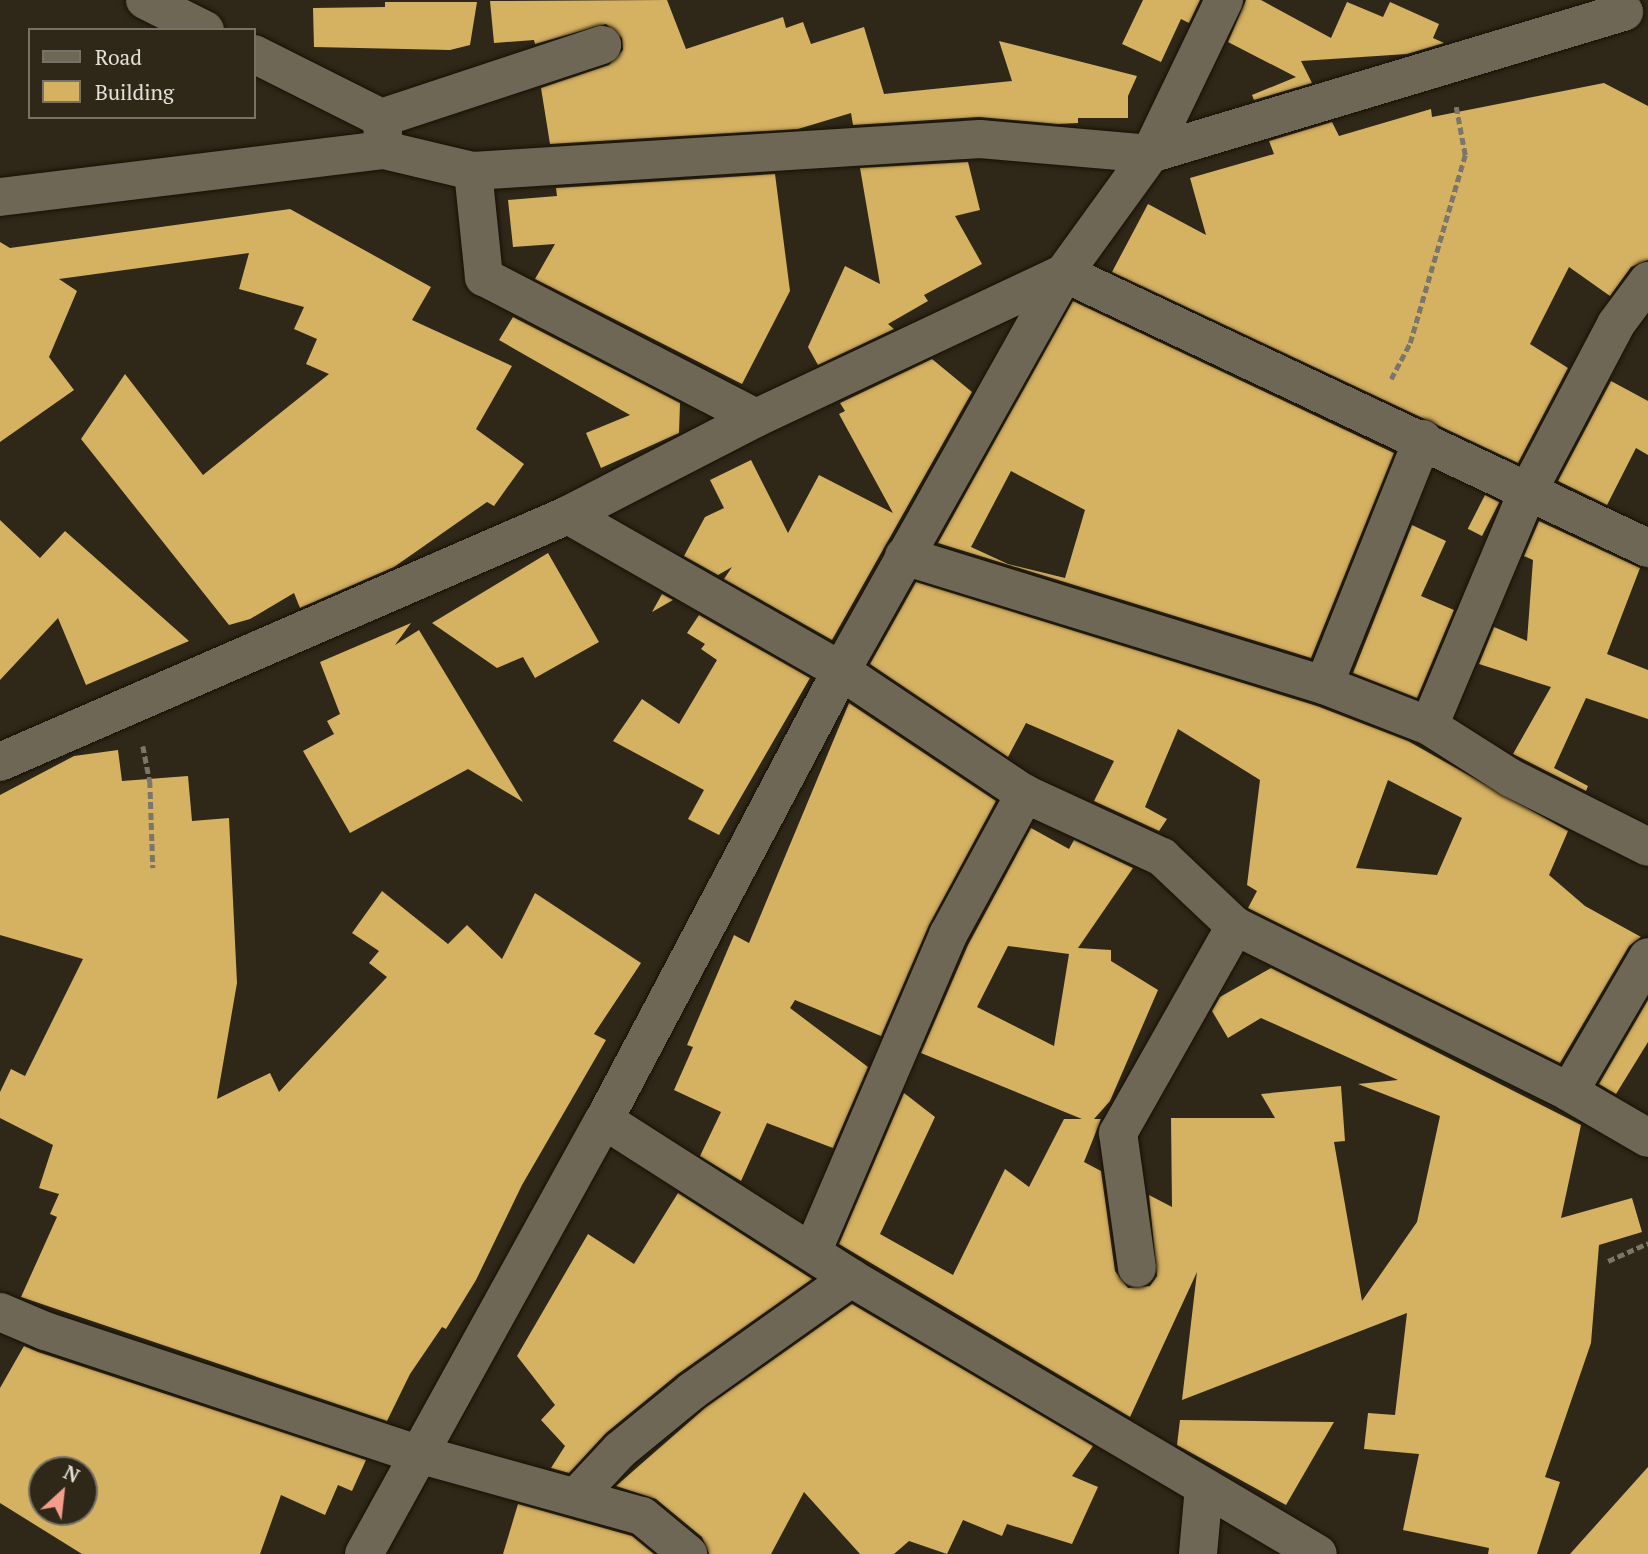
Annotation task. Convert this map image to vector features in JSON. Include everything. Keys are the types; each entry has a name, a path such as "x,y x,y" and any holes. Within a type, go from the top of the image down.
{"street":[{"path":"145,0 201,28"},
{"path":"364,1554 604,1120 904,556 1064,273 1150,154 1224,0"},
{"path":"256,55 383,134 473,171 980,139 1150,154 1625,13"},
{"path":"0,197 383,134 602,45"},
{"path":"473,171 484,277 756,418"},
{"path":"0,762 568,515 756,418 1064,273 1423,439 1527,493 1648,548"},
{"path":"1429,726 1527,493 1616,324 1648,281"},
{"path":"1324,685 1423,439"},
{"path":"568,515 841,671 1025,794 1162,857 1235,926 1569,1092 1648,1138"},
{"path":"904,556 1324,685 1429,726 1511,778 1648,847"},
{"path":"813,1250 948,935 1025,794"},
{"path":"1137,1268 1118,1133 1235,926"},
{"path":"1569,1092 1648,957"},
{"path":"604,1120 813,1250 851,1278 1318,1554"},
{"path":"577,1496 620,1450 692,1391 851,1278"},
{"path":"5,1326 418,1454 642,1516 688,1554"},
{"path":"1198,1554 1204,1487"}],"path":[{"path":"1372,415 1410,343 1465,155 1447,65"},
{"path":"134,704 150,781 153,868"},
{"path":"1608,1261 1648,1243"}],"building":[{"path":"667,0 686,49 783,17 786,28 803,22 811,44 864,27 884,94 1012,81 999,41 1137,76 1128,96 1128,118 1078,118 1078,123 1058,124 979,117 853,125 851,113 798,129 550,144 541,88 609,65 623,50 622,38 606,24 535,44 534,40 494,43 490,1"},
{"path":"1143,0 1200,0 1189,23 1181,19 1161,62 1122,44"},
{"path":"1246,0 1261,0 1331,38 1347,2 1383,17 1390,2 1439,24 1433,38 1444,43 1407,54 1301,61 1312,83 1254,100 1252,95 1296,77 1228,42"},
{"path":"385,2 477,2 470,45 450,50 314,47 313,8 385,7"},
{"path":"1604,83 1648,106 1648,260 1631,267 1610,296 1569,267 1530,344 1568,368 1518,463 1112,272 1148,204 1206,235 1190,178 1274,154 1269,141 1332,122 1339,136 1431,109 1432,117"},
{"path":"968,162 980,210 955,216 982,264 924,295 928,301 888,324 894,329 818,365 808,347 845,266 880,284 860,168"},
{"path":"775,174 790,291 742,384 535,279 555,244 513,247 508,200 557,196 556,188"},
{"path":"290,209 431,287 412,320 512,366 476,429 524,464 494,506 487,502 394,567 300,608 294,593 250,619 229,625 81,439 125,374 203,475 329,374 306,364 317,339 294,329 304,307 239,289 249,253 59,279 77,291 49,357 74,390 0,442 0,242 10,248"},
{"path":"1073,301 1394,453 1311,658 938,543","holes":["1011,471 1085,510 1065,578 1008,564 971,547"]},
{"path":"513,317 680,403 679,433 601,468 586,433 630,415 499,340"},
{"path":"932,359 972,392 832,640 724,579 732,567 718,575 684,556 705,517 724,508 710,480 751,460 788,533 819,475 893,513 839,414 845,411 840,403"},
{"path":"1611,381 1648,401 1648,455 1636,448 1607,505 1558,481"},
{"path":"1485,495 1499,502 1482,536 1468,529"},
{"path":"0,520 40,558 65,531 189,641 86,685 58,618 0,680"},
{"path":"1539,521 1640,568 1607,654 1648,670 1648,719 1586,698 1554,768 1588,786 1586,791 1513,754 1551,687 1479,664 1494,627 1527,641 1533,560 1524,556"},
{"path":"1412,525 1446,541 1421,596 1454,610 1417,698 1353,673"},
{"path":"548,553 599,642 535,678 523,657 497,668 432,623"},
{"path":"916,582 1317,706 1408,741 1568,831 1549,875 1585,906 1641,937 1629,946 1560,1063 1248,908 1257,891 1247,885 1260,780 1178,729 1145,807 1167,819 1159,831 1094,801 1114,761 1026,723 1008,757 870,664","holes":["1388,780 1462,818 1437,875 1356,868"]},
{"path":"662,594 673,600 652,612"},
{"path":"699,615 810,678 719,835 688,819 704,790 613,741 642,699 679,724 717,660 701,649 705,644 687,633"},
{"path":"411,623 395,645 419,630 523,802 468,769 350,833 303,751 334,734 327,721 340,714 320,662"},
{"path":"849,703 996,801 929,925 881,1036 795,1000 790,1008 868,1067 833,1148 767,1123 741,1181 700,1156 721,1112 674,1090 693,1047 687,1045 734,935 749,943"},
{"path":"118,750 122,781 188,776 192,821 229,818 237,983 217,1099 270,1073 279,1092 387,977 369,963 379,951 352,933 382,891 448,944 467,925 502,959 535,893 641,963 594,1034 606,1040 522,1185 476,1280 446,1329 442,1327 410,1374 387,1421 21,1297 57,1217 50,1214 59,1194 39,1188 53,1145 0,1118 0,1092 11,1069 25,1076 83,959 0,935 0,795 74,756"},
{"path":"1031,828 1069,849 1074,840 1133,868 1078,948 1111,950 1111,961 1158,990 1110,1101 1094,1119 1101,1119 1084,1162 1101,1171 1115,1271 1128,1288 1150,1286 1157,1276 1149,1195 1172,1207 1171,1118 1275,1118 1261,1094 1341,1086 1345,1141 1334,1142 1362,1301 1417,1222 1440,1116 1358,1084 1398,1080 1261,1018 1228,1038 1212,1011 1220,997 1271,968 1581,1125 1561,1218 1632,1198 1642,1232 1599,1245 1591,1343 1545,1477 1560,1482 1537,1554 1488,1554 1489,1548 1403,1530 1419,1454 1364,1449 1368,1413 1395,1415 1407,1313 1182,1400 1197,1272 1130,1417 839,1244 904,1093 935,1117 880,1234 953,1275 1005,1169 1029,1187 1064,1119 1082,1119 921,1053 968,945","holes":["1008,946 1069,954 1054,1046 977,1007"]},
{"path":"1648,1000 1648,1042 1616,1094 1599,1084"},
{"path":"678,1193 812,1279 678,1374 606,1433 569,1473 551,1468 565,1446 541,1420 555,1405 517,1356 588,1234 634,1264"},
{"path":"852,1304 1093,1446 1072,1476 1098,1487 1072,1544 1007,1524 1002,1536 963,1520 947,1554 909,1541 894,1554 860,1554 804,1492 771,1554 709,1554 702,1537 656,1499 616,1486 705,1408"},
{"path":"24,1346 366,1460 352,1491 338,1485 325,1515 281,1495 260,1554 82,1554 37,1526 98,1526 98,1456 28,1456 28,1520 0,1503 0,1388"},
{"path":"1180,1420 1334,1422 1286,1505 1177,1445"},
{"path":"1648,1467 1648,1554 1570,1554"},
{"path":"518,1504 632,1536 654,1554 503,1554"}]}
